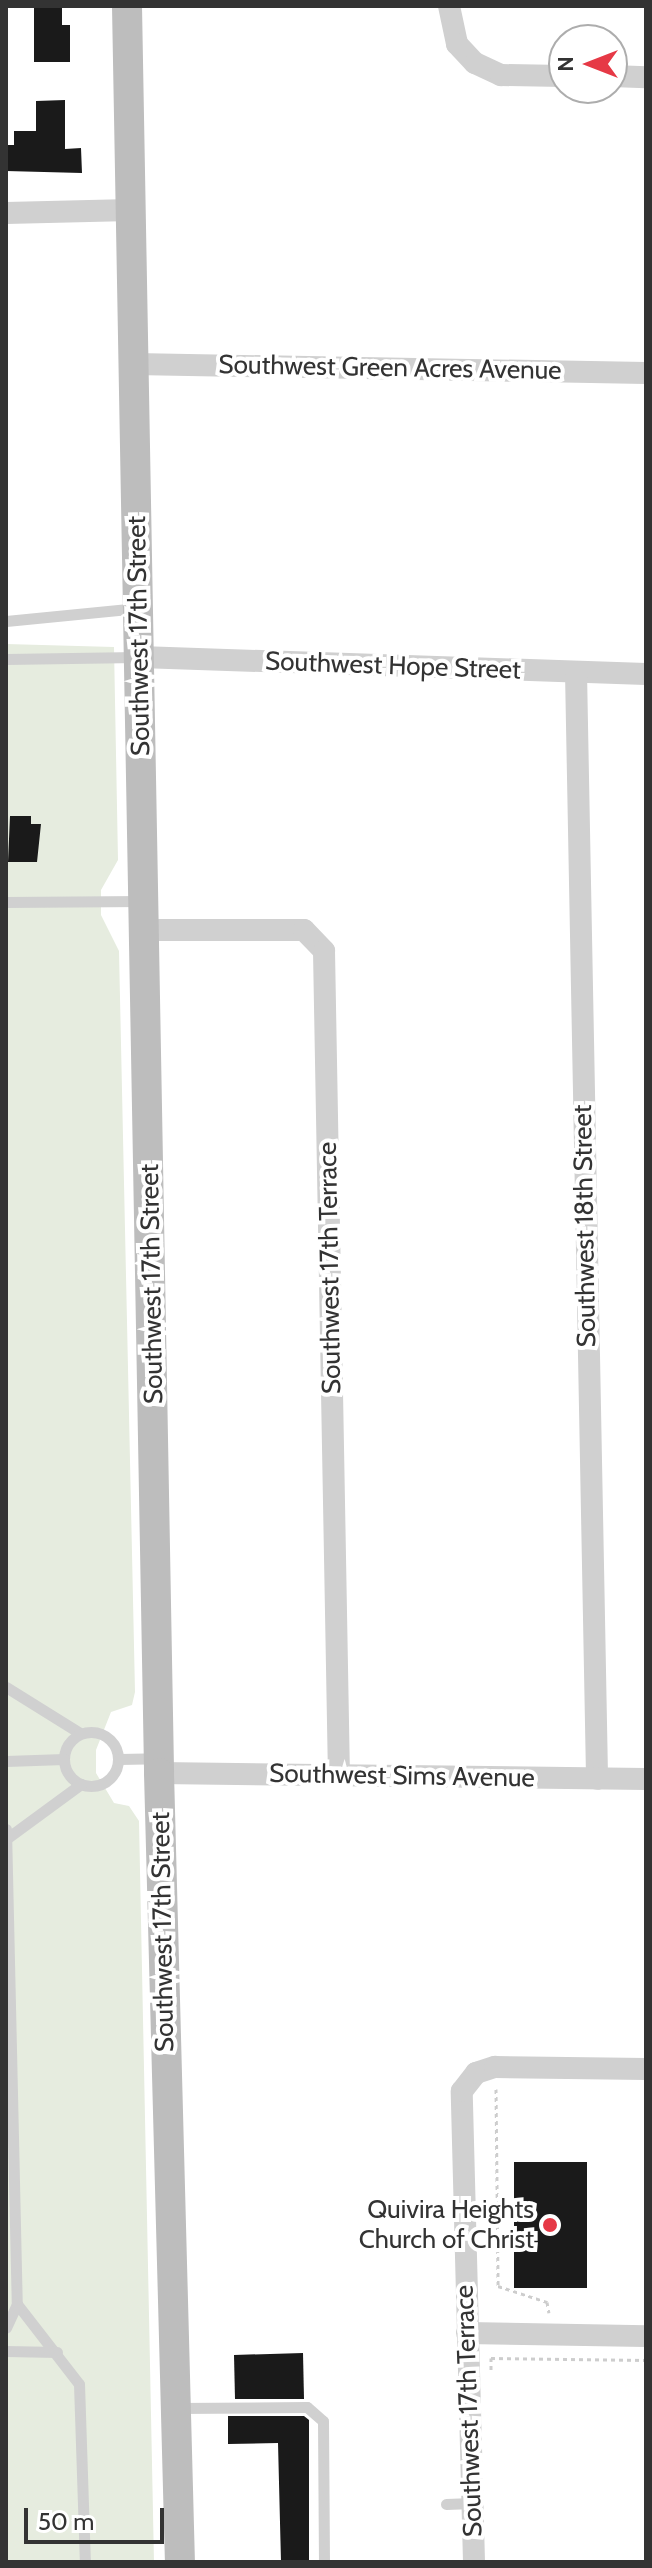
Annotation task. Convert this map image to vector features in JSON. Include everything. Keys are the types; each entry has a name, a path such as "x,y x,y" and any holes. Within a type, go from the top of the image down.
{"main road":[{"name":"Southwest 17th Street","path":"127,6 159,1766 180,2562"}],"street":[{"path":"450,17 462,51 489,71 548,75"},
{"path":"6,213 131,210"},
{"name":"Southwest Green Acres Avenue","path":"134,364 646,373"},
{"name":"Southwest Hope Street","path":"140,657 646,674"},
{"name":"Southwest 18th Street","path":"576,672 597,1779"},
{"name":"Southwest 17th Terrace","path":"144,915 304,930 324,951 339,1775"},
{"name":"Southwest Sims Avenue","path":"159,1766 339,1775 646,1779"},
{"path":"486,2073 495,2067 646,2069"},
{"name":"Southwest 17th Terrace","path":"474,2562 460,2101 486,2073"},
{"path":"467,2333 646,2336"}],"lane":[{"path":"6,621 139,608"},
{"path":"6,659 140,657"},
{"path":"6,902 144,915"},
{"path":"6,1687 80,1733 106,1735 119,1759"},
{"path":"80,1733 67,1746 64,1759 67,1772 81,1784"},
{"path":"6,1761 64,1759"},
{"path":"119,1759 159,1766"},
{"path":"6,1839 81,1784 107,1782 119,1759"},
{"path":"6,1829 9,2188 17,2304 6,2328"},
{"path":"17,2304 57,2352 80,2392 85,2562"},
{"path":"6,2351 57,2352"},
{"path":"175,2408 307,2407 323,2421 324,2562"},
{"path":"446,2504 472,2503"}],"path":[{"path":"486,2073 498,2286 547,2302 550,2320"},
{"path":"468,2358 646,2360"}],"shaded area":[{"path":"6,644 114,647 118,860 101,890 101,915 119,951 135,1692 132,1705 111,1712 96,1750 96,1773 114,1803 129,1806 139,1821 154,2562 6,2562"}],"building":[{"path":"34,6 62,6 62,25 70,25 70,62 34,62"},
{"path":"65,100 65,149 81,148 82,173 6,171 6,145 14,145 14,131 36,131 36,101"},
{"path":"10,816 31,816 31,824 41,824 37,862 8,862"},
{"name":"Quivira Heights Church of Christ","path":"514,2162 587,2162 587,2288 514,2288"},
{"path":"303,2353 304,2399 235,2399 234,2355"},
{"path":"228,2416 304,2416 309,2420 309,2562 281,2562 278,2443 228,2444"}],"place":[{"name":"Quivira Heights Church of Christ","path":"550,2225"}]}
